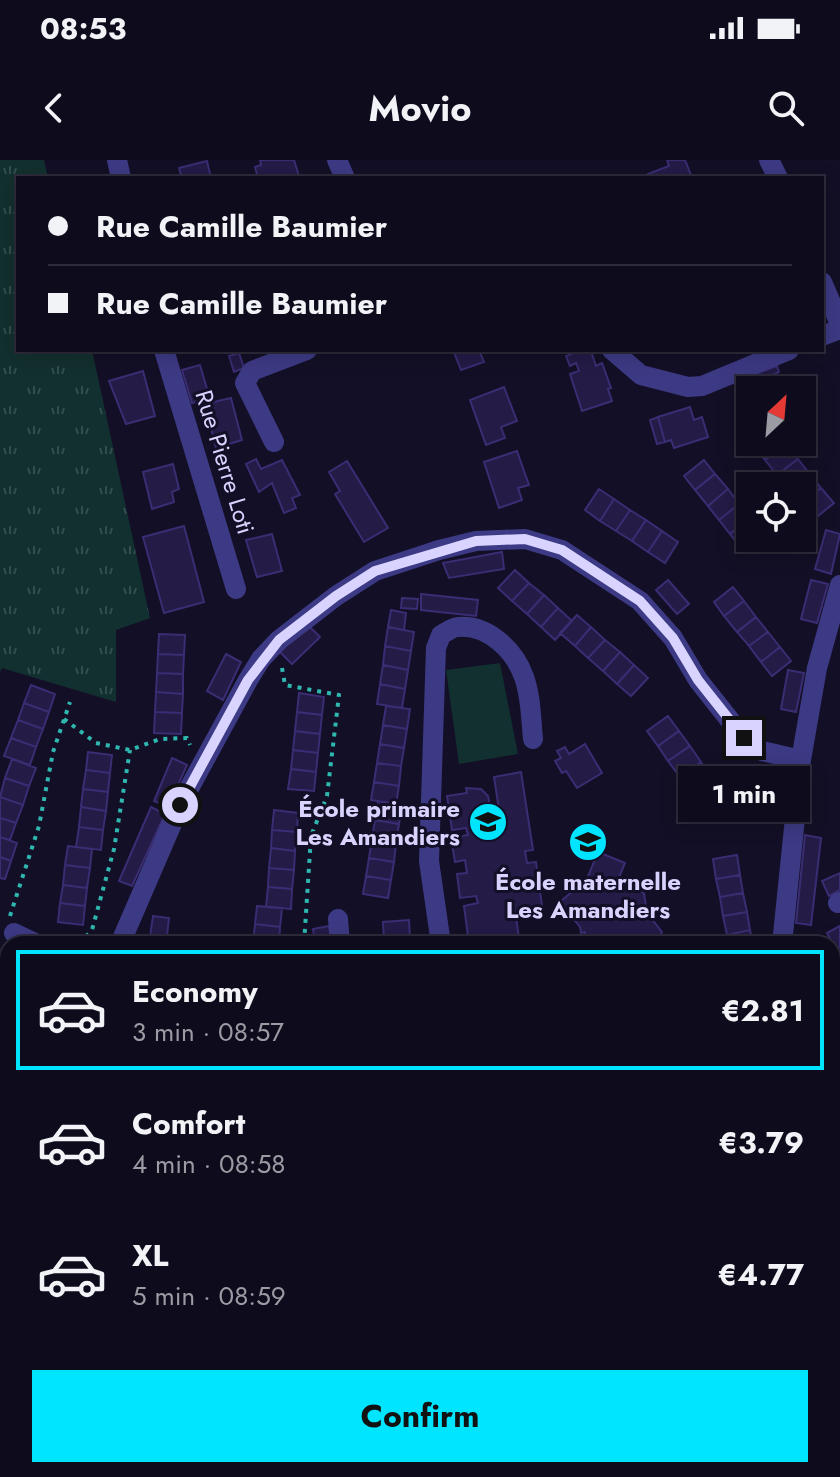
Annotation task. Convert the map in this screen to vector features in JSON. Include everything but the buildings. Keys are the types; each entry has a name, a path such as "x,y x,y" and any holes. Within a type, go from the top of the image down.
{"street":[{"path":"824,287 840,327"},
{"name":"Rue Pierre Loti","path":"165,352 236,589"},
{"path":"274,442 245,383 252,371 302,352"},
{"path":"614,352 641,375 688,387 702,386 784,352"},
{"path":"123,936 180,805 248,680 270,649 336,596 375,571 476,541 525,539 562,550 640,601 673,638 698,680 744,738 762,751 801,760"},
{"path":"783,936 801,760 817,668 840,585"},
{"path":"440,936 429,861 436,648 441,635 457,627 482,631 497,639 518,662 526,681 533,739"},
{"path":"338,919 339,936"},
{"path":"14,933 20,936"}],"path":[{"path":"270,649 280,659 285,685 339,695 327,796 311,836 305,936"},
{"path":"14,933 10,925 10,911 39,826 53,752 70,702"},
{"path":"64,719 96,743 130,750 160,739 187,738 189,745 207,755"},
{"path":"86,936 92,930 114,849 130,750"}],"green space":[{"path":"0,160 44,160 48,176 16,176 16,352 92,352 150,618 116,630 116,702 2,668 0,672"},
{"path":"500,663 518,754 459,764 446,670"}],"place":[{"name":"École primaire Les Amandiers","path":"488,822"},
{"name":"École maternelle Les Amandiers","path":"588,842"}],"route":[{"path":"180,805 248,680 261,659 279,640 336,596 375,571 476,541 525,539 562,550 640,601 673,638 698,680 744,738"}]}
